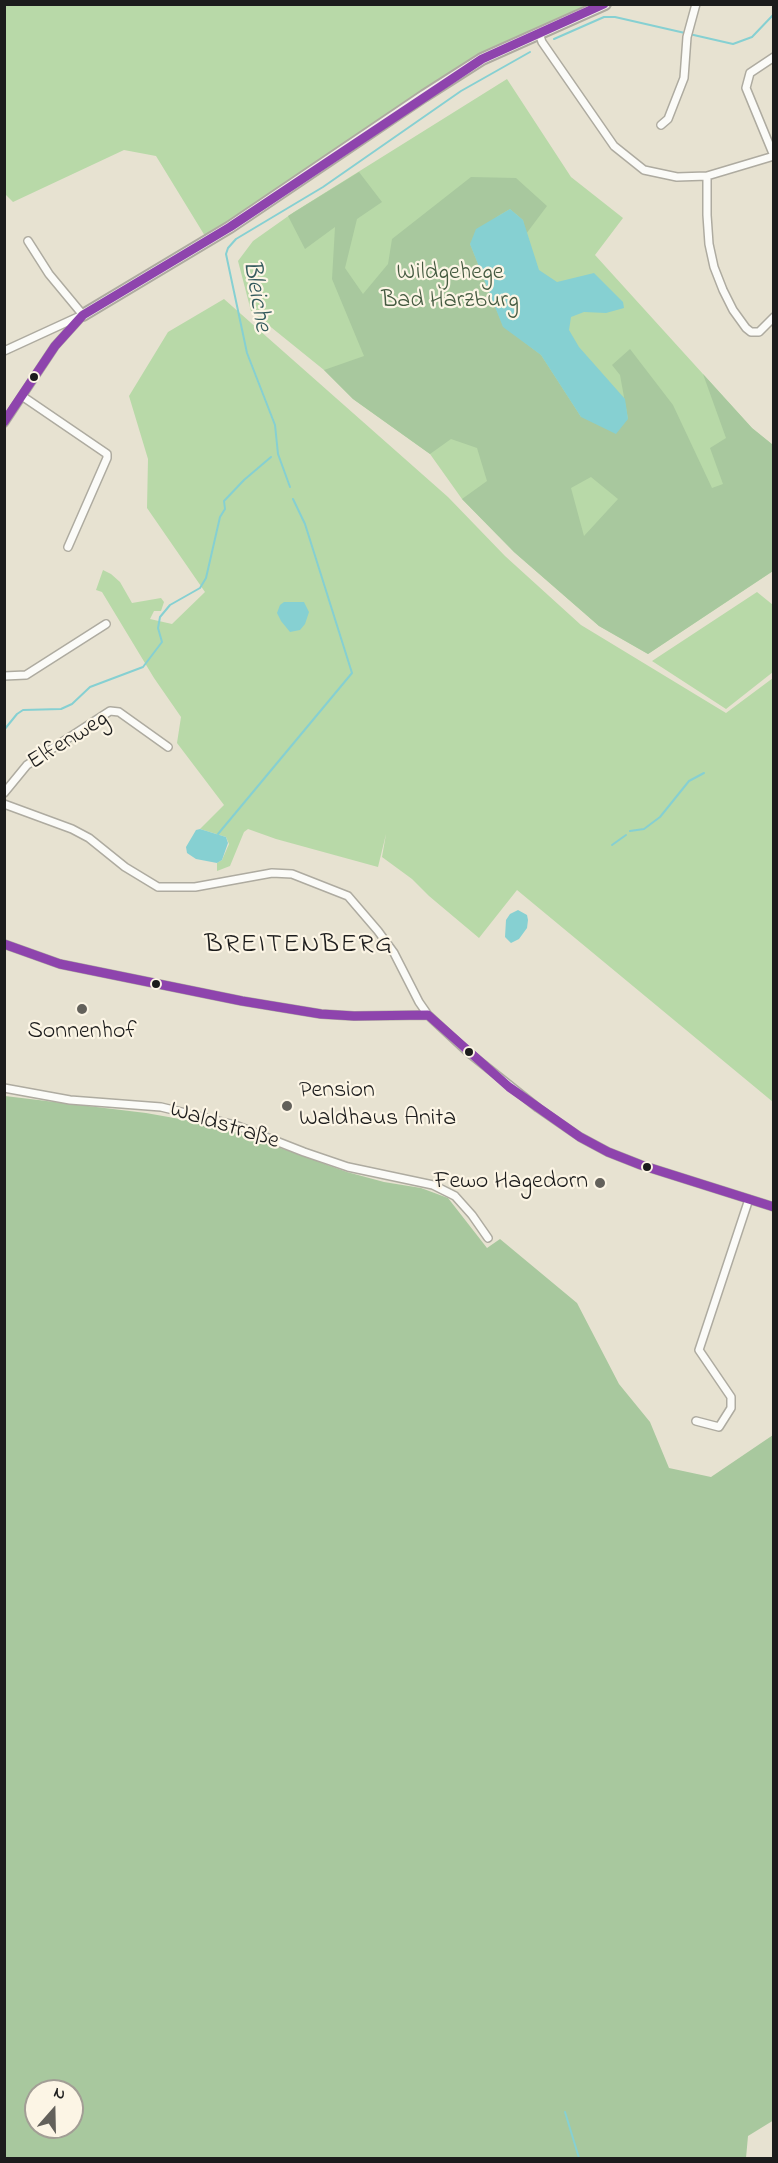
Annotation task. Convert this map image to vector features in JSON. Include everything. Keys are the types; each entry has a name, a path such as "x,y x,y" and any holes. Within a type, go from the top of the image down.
{"street":[{"path":"4,351 83,315 230,227 482,59 605,4"},
{"path":"661,125 668,119 684,78 687,37 696,4"},
{"path":"539,33 542,42 614,146 644,170 677,177 707,176 774,156 746,88 750,74 774,57"},
{"path":"707,176 709,244 714,267 723,290 733,310 751,332 759,332 774,317"},
{"path":"28,242 49,274 83,315"},
{"path":"4,423 55,346 83,315"},
{"path":"22,396 107,454 68,547"},
{"path":"4,676 26,675 106,624"},
{"name":"Elfenweg","path":"4,793 27,765 110,711 119,712 168,747"},
{"path":"4,804 72,829 89,838 125,867 158,887 195,887 272,873 292,874 348,896 394,953 428,1015 468,1053 509,1087 580,1137 608,1152 641,1165 774,1207"},
{"path":"4,944 60,964 242,1001 321,1014 428,1015"},
{"name":"Waldstraße","path":"4,1088 70,1100 161,1107 235,1125 348,1167 433,1185 455,1196 488,1238"},
{"path":"696,1421 719,1427 731,1408 731,1397 699,1350 749,1199"}],"green space":[{"path":"4,5 589,5 481,53 205,236 156,156 124,150 13,202 5,194"},
{"name":"Wildgehege Bad Harzburg","path":"507,79 571,177 623,218 595,255 752,428 773,445 773,571 648,654 599,626 514,552 462,499 430,454 353,399 324,370 251,311 238,261 253,241 294,212"},
{"name":"Wildgehege Bad Harzburg","path":"359,172 382,202 357,219 345,268 363,294 388,264 392,239 471,177 516,178 547,206 526,234 523,220 510,209 498,216 470,244 503,326 541,355 581,417 628,419 620,375 612,365 630,349 673,405 712,488 723,484 710,448 726,438 703,374 752,428 773,445 773,571 648,654 599,626 514,552 462,499 487,481 477,448 451,439 430,454 353,399 324,370 364,356 332,279 335,227 305,249 288,216","holes":["591,477 618,499 584,536 571,488"]},
{"path":"224,299 448,497 505,556 581,625 726,713 773,678 773,1102 517,890 479,938 412,879 382,857 386,834 378,867 248,829 244,832 230,866 217,871 217,863 222,860 229,844 226,837 200,829 224,805 177,743 181,717 154,678 102,592 96,590 103,570 120,582 132,603 161,598 164,602 161,611 154,611 150,619 172,624 205,592 147,508 148,459 129,396 168,332"},
{"path":"757,592 773,605 773,672 726,709 652,661"},
{"path":"5,1096 146,1113 191,1121 242,1134 347,1172 384,1182 421,1188 448,1198 487,1248 500,1239 577,1303 619,1384 650,1422 669,1468 711,1477 773,1435 774,2120 748,2136 746,2158 5,2158"}],"water":[{"path":"510,209 523,220 539,270 557,282 594,273 623,302 624,308 606,313 584,312 571,317 569,330 579,347 625,399 628,419 616,434 581,417 541,355 503,327 470,244 476,229"},
{"path":"284,602 304,602 309,612 300,630 290,632 281,621 277,613"},
{"path":"200,829 226,837 228,843 222,860 217,863 196,859 187,853 186,847 196,830"},
{"path":"518,910 527,915 527,928 519,939 511,943 505,937 506,920 510,914"}],"waterway":[{"name":"Bleiche","path":"554,39 604,17 615,17 733,44 752,37 774,14"},
{"name":"Bleiche","path":"290,487 278,454 275,425 247,353 226,254 228,248 236,239 323,187 461,91 530,52"},
{"name":"Bleiche","path":"4,730 23,710 61,709 72,704 90,687 143,667 162,642 158,628 160,617 170,605 200,588 206,578 220,517 225,509 224,501 271,457"},
{"path":"218,834 352,673 305,524 293,499"},
{"path":"630,831 644,829 660,817 689,781 704,773"},
{"path":"612,845 626,835"},
{"path":"565,2112 579,2158"}],"transit line":[{"path":"4,422 55,346 83,315 230,227 482,59 604,4"},
{"path":"4,944 60,964 242,1001 321,1014 428,1015 509,1087 580,1137 608,1152 641,1165 774,1207"}],"place":[{"name":"Sonnenhof","path":"82,1009"},
{"name":"Pension Waldhaus Anita","path":"287,1106"},
{"name":"Fewo Hagedorn","path":"600,1183"}],"district":[{"name":"BREITENBERG","path":"299,947"}]}
